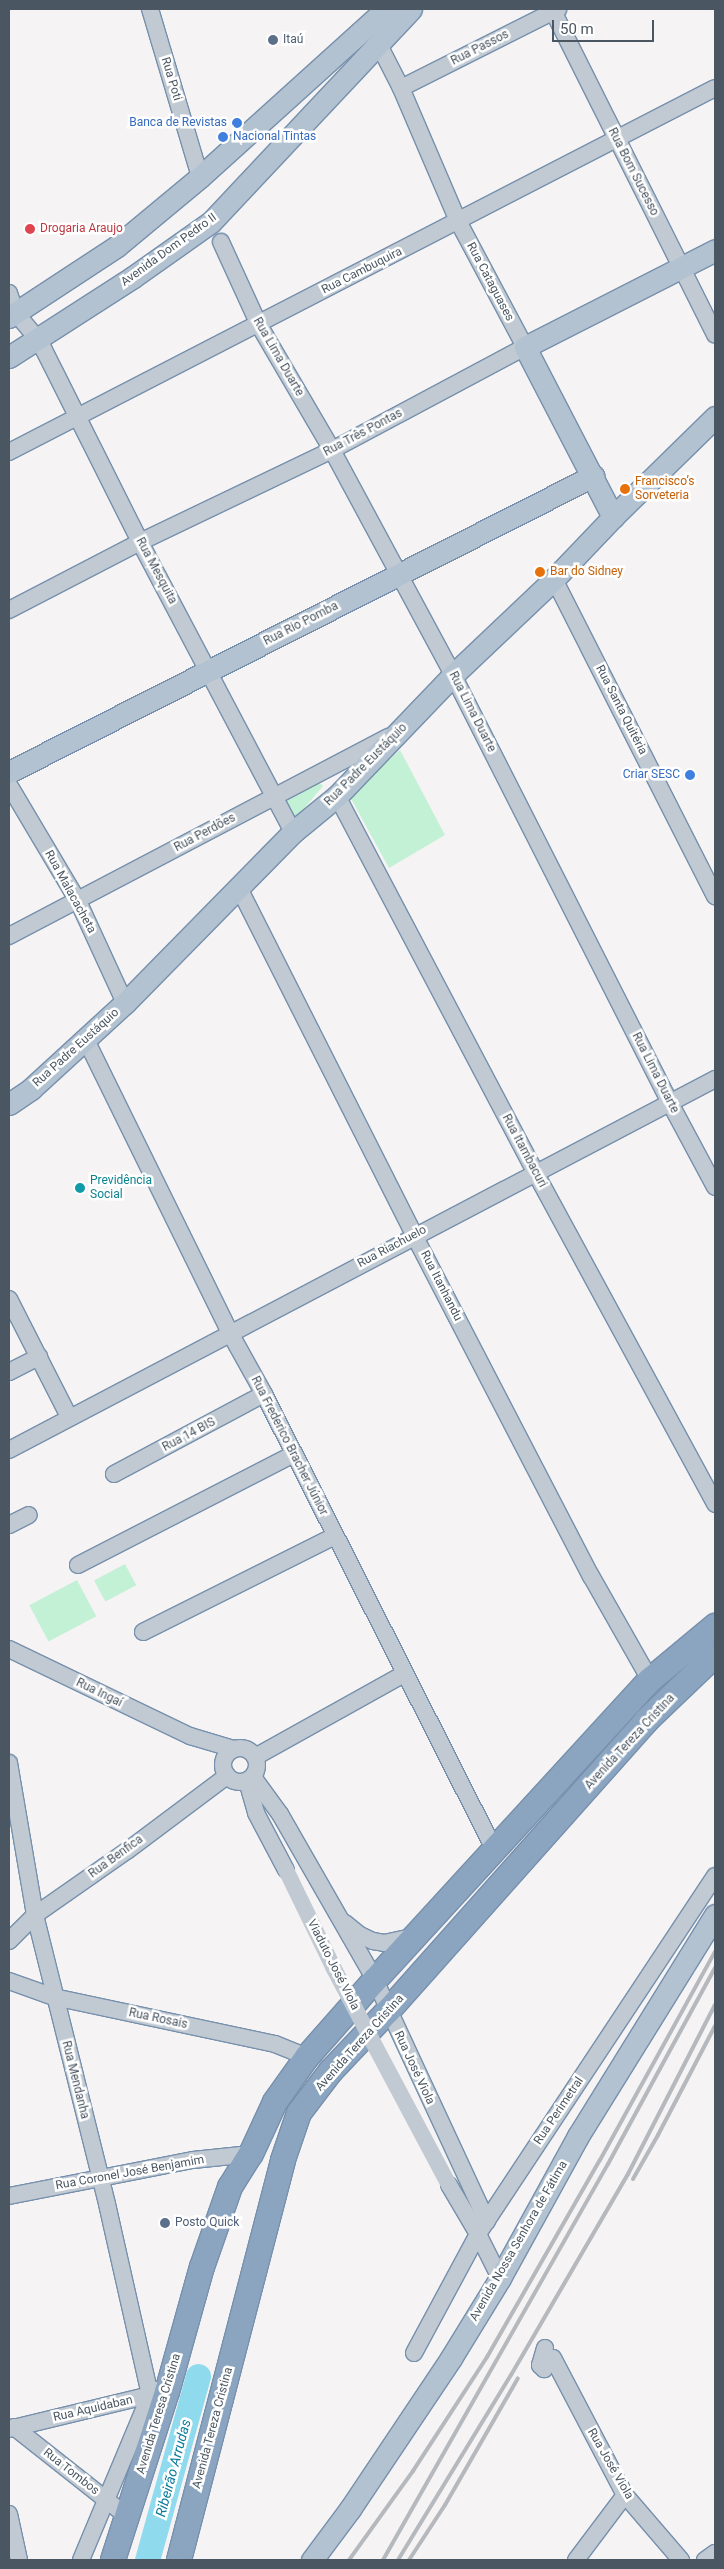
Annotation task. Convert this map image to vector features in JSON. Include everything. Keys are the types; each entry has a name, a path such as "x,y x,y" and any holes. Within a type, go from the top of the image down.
{"highway":[{"name":"Avenida Tereza Cristina","path":"202,2267 230,2187 251,2154 275,2102 307,2057 375,1980 650,1680 715,1626"},
{"name":"Avenida Tereza Cristina","path":"178,2560 283,2160 299,2113 331,2071 388,2011 647,1720 715,1655"},
{"name":"Avenida Teresa Cristina","path":"113,2560 171,2377 202,2267"}],"main road":[{"path":"11,307 117,246 200,177 386,9"},
{"name":"Avenida Dom Pedro II","path":"9,357 133,277 211,222 411,9"},
{"name":"Rua Três Pontas","path":"525,347 715,250"},
{"name":"Rua Cataguases","path":"525,347 613,517"},
{"name":"Rua Padre Eustáquio","path":"9,1104 31,1089 125,1003 294,832 337,796 453,675 554,579 613,517 715,417"},
{"name":"Rua Rio Pomba","path":"9,772 593,476"},
{"name":"Avenida Nossa Senhora de Fátima","path":"312,2560 350,2509 451,2358 500,2278 578,2136 715,1915"}],"street":[{"name":"Rua Poti","path":"150,9 200,177"},
{"name":"Rua Passos","path":"402,88 555,10"},
{"name":"Rua Bom Sucesso","path":"555,10 616,139 682,266 715,335"},
{"name":"Rua Cataguases","path":"378,43 402,88 458,221 525,347"},
{"name":"Rua Cambuquira","path":"9,452 259,325 715,88"},
{"name":"Rua Lima Duarte","path":"221,242 259,325 332,450 453,675 670,1103 715,1187"},
{"name":"Rua Mesquita","path":"11,307 37,338 140,542 294,832"},
{"name":"Rua Três Pontas","path":"9,610 140,542 332,450 525,347"},
{"name":"Rua Santa Quitéria","path":"554,579 715,896"},
{"name":"Rua Perdões","path":"9,936 401,731"},
{"name":"Rua Malacacheta","path":"9,785 78,901 125,1003"},
{"name":"Rua Itambacuri","path":"337,796 535,1172 715,1504"},
{"name":"Rua Itanhandu","path":"239,888 414,1235 591,1576 650,1680"},
{"name":"Rua Frederico Bracher Júnior","path":"86,1040 230,1333 264,1394 495,1851"},
{"name":"Rua Riachuelo","path":"69,1417 715,1078"},
{"path":"9,1299 69,1417 9,1450"},
{"path":"9,1372 39,1357"},
{"name":"Rua 14 BIS","path":"114,1474 264,1394"},
{"path":"78,1566 294,1454"},
{"path":"9,1525 28,1514"},
{"path":"144,1632 335,1536"},
{"name":"Rua Ingaí","path":"9,1649 190,1736 234,1749"},
{"path":"255,1756 404,1674"},
{"name":"Rua Ingaí","path":"190,1736 225,1770"},
{"path":"245,1748 255,1756 258,1767 250,1779 238,1782 225,1770 228,1753 234,1749 245,1748"},
{"name":"Rua Mendanha","path":"9,1764 35,1914 100,2177 150,2395"},
{"name":"Rua Benfica","path":"9,1941 35,1914 128,1850 225,1770"},
{"name":"Rua José Viola","path":"250,1779 280,1814 375,1980 482,2227"},
{"name":"Viaduto José Viola","path":"250,1779 256,1813 333,1967 449,2185 482,2227 500,2278"},
{"name":"Rua Perimetral","path":"414,2353 482,2227 715,1876"},
{"name":"Rua José Viola","path":"338,1916 360,1935 373,1942 384,1943 416,1936"},
{"name":"Rua Rosais","path":"9,1981 54,1997 275,2044 307,2057"},
{"name":"Rua Coronel José Benjamim","path":"9,2196 193,2160 251,2154"},
{"name":"Rua José Viola","path":"549,2353 625,2494 681,2560"},
{"name":"Rua Aquidaban","path":"11,2428 150,2395 171,2377"},
{"path":"81,2560 150,2395"},
{"name":"Rua Tombos","path":"11,2428 128,2517"},
{"path":"576,2560 625,2494"},
{"path":"9,2514 19,2560"},
{"path":"705,2560 715,2553"}],"green space":[{"path":"400,750 445,835 389,868 349,795"},
{"path":"319,782 323,786 296,818 282,796"},
{"path":"125,1564 136,1585 105,1602 94,1580"},
{"path":"77,1580 96,1616 49,1642 29,1605"}],"waterway":[{"name":"Ribeirão Arrudas","path":"147,2560 198,2376"}],"railway":[{"path":"349,2560 413,2471 487,2357 600,2160 715,1952"},
{"path":"383,2560 608,2164 715,1968"},
{"path":"398,2560 511,2375 628,2174 715,2005"},
{"path":"633,2179 715,2026"},
{"path":"409,2560 445,2505 518,2378"}],"place":[{"name":"Itaú","path":"273,40"},
{"name":"Banca de Revistas","path":"237,123"},
{"name":"Nacional Tintas","path":"223,137"},
{"name":"Drogaria Araujo","path":"30,229"},
{"name":"Francisco’s Sorveteria","path":"625,489"},
{"name":"Bar do Sidney","path":"540,572"},
{"name":"Criar SESC","path":"690,775"},
{"name":"Previdência Social","path":"80,1188"},
{"name":"Posto Quick","path":"165,2223"}]}
